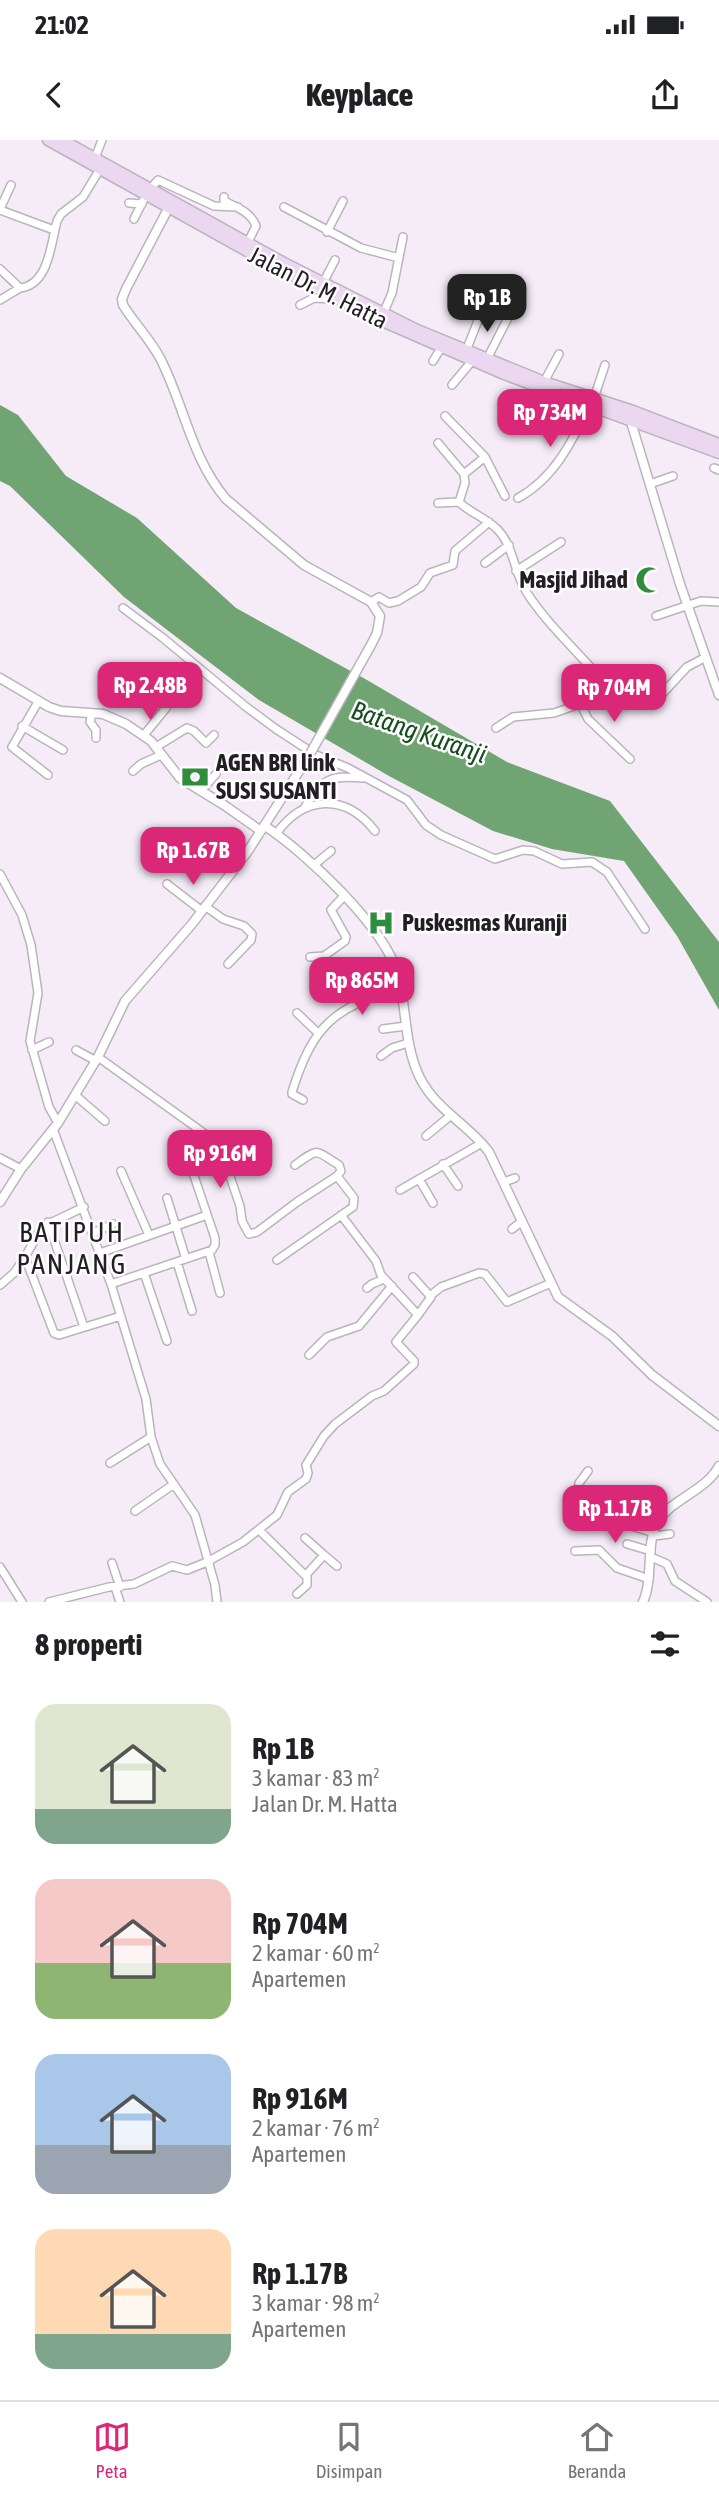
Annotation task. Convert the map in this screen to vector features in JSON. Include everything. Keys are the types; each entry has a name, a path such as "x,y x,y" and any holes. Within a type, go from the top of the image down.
{"main road":[{"name":"Jalan Dr. M. Hatta","path":"48,140 338,300 443,346 466,351 544,382 631,422 701,442 719,444"},
{"name":"Jalan Dr. M. Hatta","path":"62,140 94,158 146,196 248,242 472,361 701,442 719,453"}],"street":[{"path":"94,158 102,140"},
{"path":"0,300 20,288 31,286 39,279 61,214 83,197 100,169"},
{"path":"134,219 158,180 214,206 238,208"},
{"path":"11,185 0,210 54,230"},
{"path":"130,203 146,196"},
{"path":"224,197 224,201 238,208 255,223 255,230 248,242"},
{"path":"327,232 342,201"},
{"path":"284,206 327,232 361,248 399,258"},
{"path":"0,1202 56,1126 97,1059 125,1001 204,909 263,828 310,754 371,645 377,633 380,616 371,601 304,565 226,499 215,486 199,457 160,359 122,299 169,208"},
{"path":"383,314 392,293 403,237"},
{"path":"323,283 335,260"},
{"path":"0,269 20,288"},
{"path":"300,305 314,298 338,300"},
{"path":"486,359 514,306"},
{"path":"466,351 483,308"},
{"path":"433,361 443,346"},
{"path":"544,382 559,354"},
{"path":"452,385 472,361"},
{"path":"518,498 530,492 559,462 591,402 605,365"},
{"path":"444,416 485,457 505,496"},
{"path":"631,422 676,585 689,606 719,695"},
{"path":"438,443 464,474 465,483 459,502"},
{"path":"464,474 485,457"},
{"path":"650,484 673,476"},
{"path":"438,503 459,502 489,522 509,545 516,571 532,601 576,649 611,693"},
{"path":"371,601 375,597 389,603 398,601 418,589 430,573 453,565 455,551 489,522"},
{"path":"516,571 561,542"},
{"path":"485,563 509,545"},
{"path":"656,617 709,600 719,602"},
{"path":"123,608 276,729 316,755 407,800 426,825 441,835 495,859 523,850 534,851 562,864 592,862 607,872 646,929"},
{"path":"496,728 513,717 554,713 611,693 636,697 662,694 687,667 706,657"},
{"path":"0,678 38,702 61,710 115,718 144,735 180,778 276,834 314,865 344,896 389,954 401,988 408,1043 416,1069 427,1090 450,1116 482,1143 504,1182 520,1222 540,1256 558,1297 612,1336 652,1375 719,1426"},
{"path":"38,702 12,744 12,749 48,775"},
{"path":"580,703 588,719 630,758"},
{"path":"144,735 166,708"},
{"path":"92,713 90,722 96,730 96,738"},
{"path":"22,726 63,750"},
{"path":"134,771 186,728 191,729 206,743 214,735"},
{"path":"201,791 216,774"},
{"path":"304,808 318,787 327,780 344,777 366,779"},
{"path":"276,834 289,818 318,803 347,808 363,817 375,831"},
{"path":"314,865 331,851"},
{"path":"0,874 22,915 36,970 38,993 30,1032 32,1050 121,1316 146,1399 151,1437 160,1464 195,1516 217,1602"},
{"path":"167,884 204,909 244,926 252,934 251,940 228,964"},
{"path":"310,957 324,956 345,941 346,937 331,910 344,896"},
{"path":"303,1100 292,1094 292,1091 302,1059 318,1033 338,1013 369,997 401,988"},
{"path":"297,1013 318,1033"},
{"path":"383,1029 406,1026"},
{"path":"32,1050 49,1042"},
{"path":"381,1056 392,1048 408,1043"},
{"path":"76,1050 97,1059 219,1144 246,1232 257,1233 341,1171 339,1165 318,1151 295,1165"},
{"path":"75,1095 105,1121"},
{"path":"426,1136 450,1116"},
{"path":"400,1190 482,1143"},
{"path":"0,1158 21,1170"},
{"path":"443,1164 457,1186"},
{"path":"111,1284 209,1252 215,1242 191,1167"},
{"path":"121,1171 149,1235"},
{"path":"278,1260 353,1207 355,1200 337,1176"},
{"path":"504,1182 515,1178"},
{"path":"419,1179 433,1203"},
{"path":"167,1198 186,1259"},
{"path":"0,1285 9,1279 25,1257 41,1227 84,1207"},
{"path":"100,1253 207,1215"},
{"path":"341,1215 376,1261 378,1271 384,1279 418,1315"},
{"path":"48,1222 84,1326"},
{"path":"512,1229 520,1222"},
{"path":"93,1233 113,1224"},
{"path":"209,1252 220,1293"},
{"path":"25,1257 54,1333 59,1335 121,1316"},
{"path":"177,1262 192,1311"},
{"path":"144,1273 167,1341"},
{"path":"49,1602 134,1584 172,1566 187,1570 243,1542 259,1530 280,1511 288,1492 306,1479 306,1465 330,1429 365,1401 384,1391 414,1364 396,1342 430,1296 441,1287 480,1273 485,1274 507,1302 551,1283"},
{"path":"412,1277 430,1296"},
{"path":"367,1288 384,1279"},
{"path":"309,1355 327,1337 359,1326 392,1286"},
{"path":"110,1463 151,1437"},
{"path":"643,1602 658,1521 706,1481 719,1466"},
{"path":"588,1471 579,1483 579,1496 599,1523 606,1526 625,1524 654,1535 670,1534"},
{"path":"135,1511 174,1484"},
{"path":"259,1530 306,1575 309,1581 297,1594"},
{"path":"305,1538 337,1566"},
{"path":"627,1544 667,1564 675,1581 707,1602"},
{"path":"575,1551 599,1550 617,1568 649,1579"},
{"path":"306,1575 324,1555"},
{"path":"112,1563 120,1602"},
{"path":"0,1567 22,1602"}],"water":[{"name":"Batang Kuranji","path":"0,405 18,415 66,476 137,518 236,608 367,680 507,762 610,801 719,942 719,1010 677,936 624,861 552,849 493,831 389,776 259,700 124,597 10,486 0,481"}],"place":[{"name":"Masjid Jihad","path":"649,580"},
{"name":"AGEN BRI link SUSI SUSANTI","path":"195,777"},
{"name":"Puskesmas Kuranji","path":"381,923"}],"district":[{"name":"BATIPUH PANJANG","path":"72,1248"}]}
